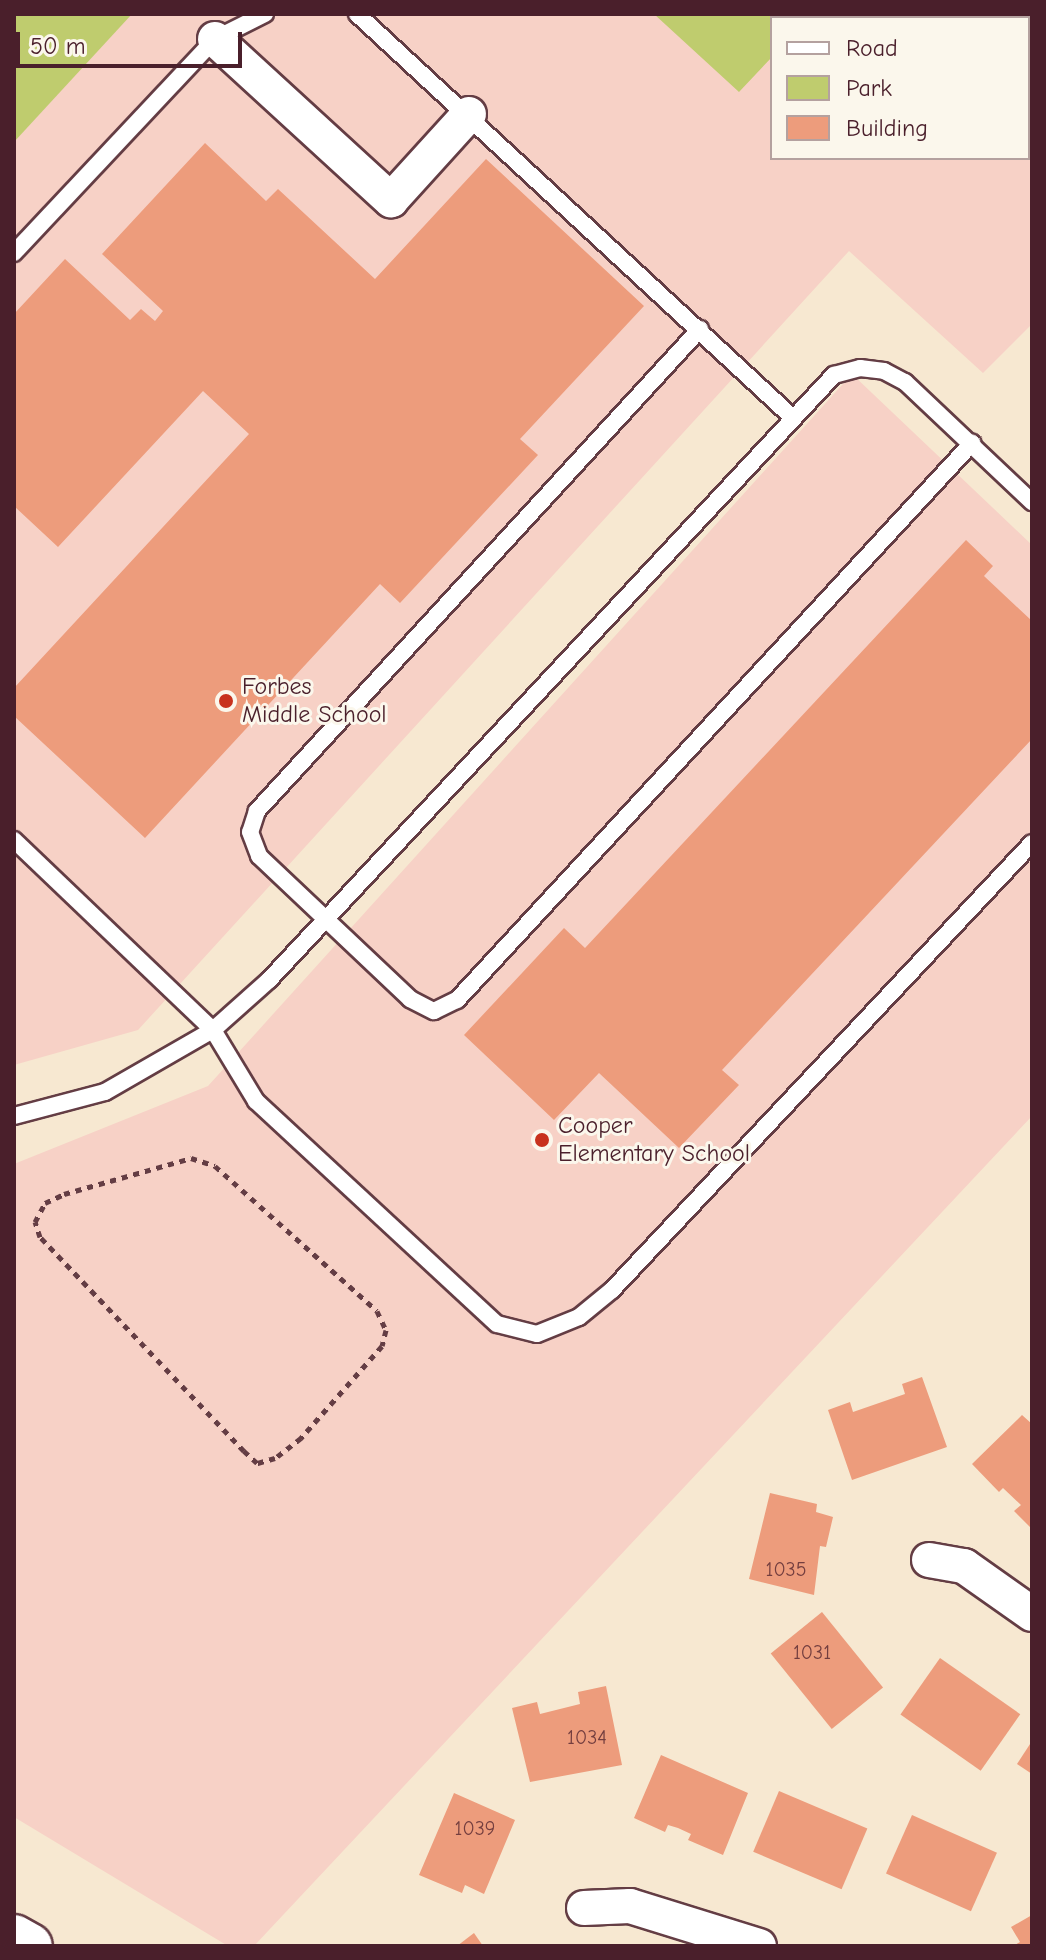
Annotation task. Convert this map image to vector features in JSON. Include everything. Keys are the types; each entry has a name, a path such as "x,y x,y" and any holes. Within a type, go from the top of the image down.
{"main road":[{"path":"14,1937 30,1946"}],"street":[{"path":"215,39 391,200 469,114"},
{"path":"929,1560 964,1566 1032,1614"},
{"path":"584,1908 630,1906 759,1946"}],"lane":[{"path":"14,253 215,39 265,14"},
{"path":"357,14 469,114 791,416"},
{"path":"700,329 257,811 250,832 259,856 410,999 434,1011 457,1000 972,443"},
{"path":"14,1116 105,1092 213,1030 269,980 791,416 834,375 860,368 884,371 905,382 1032,502"},
{"path":"14,840 213,1030 256,1101 497,1324 537,1334 579,1317 612,1290 1032,843"}],"path":[{"path":"191,1158 215,1166 377,1311 386,1330 382,1346 301,1438 275,1458 257,1463 244,1451 40,1237 35,1222 45,1203 191,1158"}],"shaded area":[{"name":"Forbes Middle School","path":"14,14 1032,14 1032,324 983,373 849,251 138,1030 14,1065"},
{"name":"Cooper Elementary School","path":"852,374 1032,545 1032,1116 254,1946 228,1946 14,1817 14,1164 208,1086"}],"green space":[{"path":"14,14 132,14 14,142"},
{"path":"654,14 813,14 770,16 770,59 739,92"}],"building":[{"path":"205,143 266,201 278,189 375,279 486,159 644,306 520,439 538,455 400,603 380,584 145,838 14,716 14,688 249,434 203,391 58,547 14,506 14,314 65,259 130,320 141,309 155,321 163,311 102,254"},
{"path":"966,540 993,566 984,576 1032,621 1032,739 722,1070 739,1085 679,1148 599,1073 554,1120 464,1035 564,928 585,948"},
{"path":"922,1377 947,1447 852,1480 828,1410 850,1402 853,1412 905,1394 902,1384"},
{"path":"1022,1415 1032,1424 1032,1529 1014,1511 1021,1505 1003,1488 999,1492 972,1464"},
{"path":"770,1493 817,1504 816,1512 833,1517 826,1547 820,1546 814,1595 749,1579"},
{"path":"822,1612 883,1687 832,1729 771,1654"},
{"path":"940,1658 1020,1714 981,1771 900,1715"},
{"path":"606,1686 622,1765 530,1782 512,1708 537,1702 540,1714 580,1704 578,1692"},
{"path":"1032,1741 1032,1774 1017,1764"},
{"path":"661,1755 748,1793 723,1855 688,1840 691,1834 678,1828 668,1825 665,1832 634,1818"},
{"path":"779,1791 867,1829 842,1889 753,1852"},
{"path":"454,1793 515,1820 484,1894 465,1885 462,1893 419,1875"},
{"path":"912,1815 997,1853 971,1911 886,1873"},
{"path":"1032,1915 1032,1946 1013,1946 1020,1942 1011,1927"},
{"path":"474,1933 483,1946 457,1946"}],"place":[{"name":"Forbes Middle School","path":"226,701"},
{"name":"Cooper Elementary School","path":"542,1140"}]}
